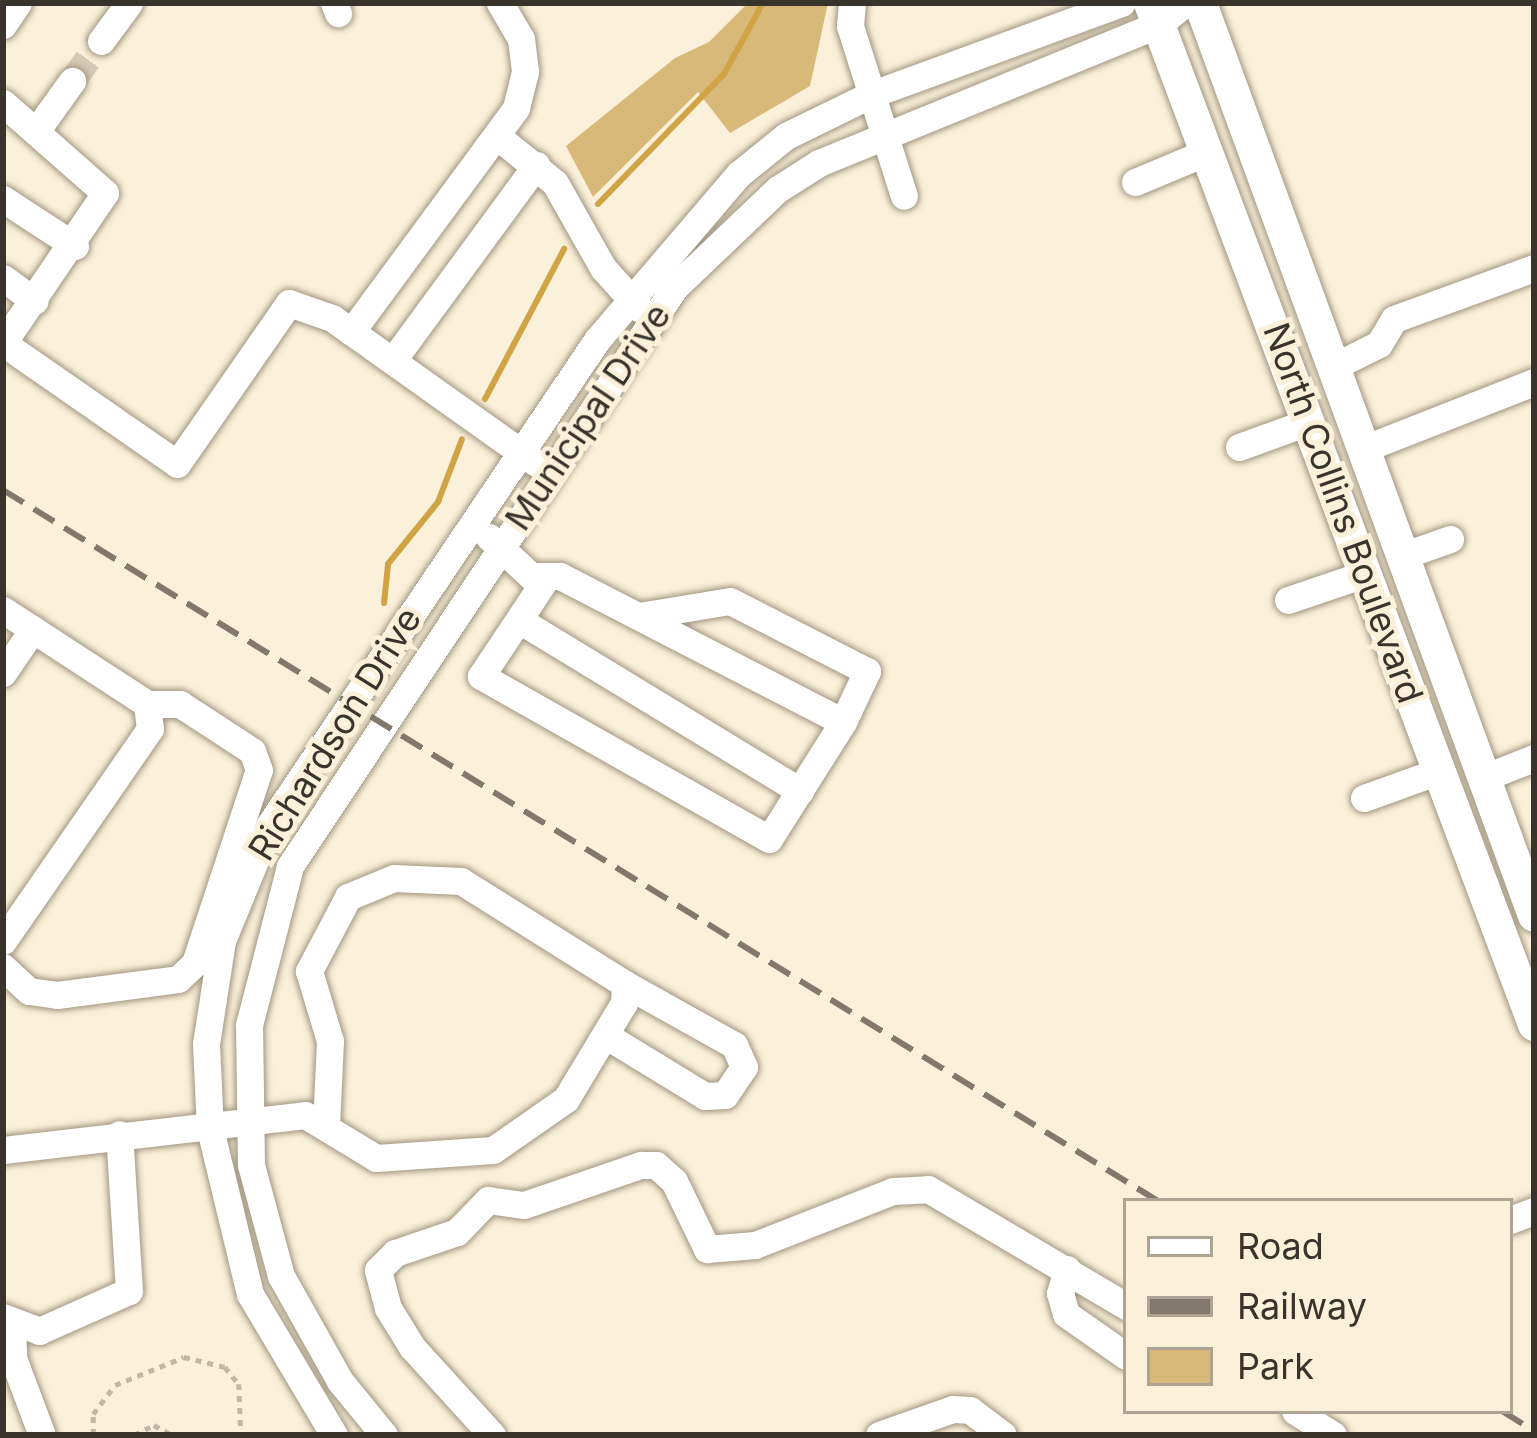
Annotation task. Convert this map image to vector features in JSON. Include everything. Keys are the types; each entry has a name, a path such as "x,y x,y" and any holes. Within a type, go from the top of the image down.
{"main road":[{"name":"North Collins Boulevard","path":"1200,3 1531,898"},
{"name":"North Collins Boulevard","path":"1154,14 1534,1024"},
{"path":"1390,521 1365,574 1401,608 1448,680"}],"street":[{"path":"3,25 18,3"},
{"path":"101,41 129,3"},
{"path":"351,332 498,137 525,71 521,39 500,3"},
{"path":"852,3 850,26 904,196"},
{"name":"Municipal Drive","path":"597,340 739,174 786,136 870,95 1122,3"},
{"name":"Municipal Drive","path":"330,799 507,550 549,471 651,319 778,189 884,133 1185,3"},
{"path":"39,127 72,81"},
{"path":"3,103 39,127 106,193 75,246 4,344 177,464 289,303 351,332 549,471"},
{"path":"498,137 536,165 628,299 651,319"},
{"path":"1135,182 1207,152"},
{"path":"393,360 536,165"},
{"path":"3,200 75,246"},
{"path":"1333,367 1379,344 1394,320 1534,268"},
{"path":"3,278 35,302"},
{"name":"Richardson Drive","path":"334,1435 250,1294 210,1129 213,990 252,863 279,810 597,340"},
{"path":"1363,449 1534,382"},
{"path":"1239,447 1309,422"},
{"path":"470,525 542,566 547,577"},
{"path":"1402,556 1450,539"},
{"path":"1288,600 1365,574"},
{"path":"639,616 730,602 867,670 843,722 770,838 482,676 547,577 560,575 843,722"},
{"path":"3,610 147,704 180,704 252,751 260,770 195,963 178,979 57,994 29,991 3,967"},
{"path":"519,620 800,790"},
{"path":"3,673 33,629"},
{"path":"3,941 150,729 147,704"},
{"path":"1483,778 1534,758"},
{"path":"1364,798 1439,771"},
{"name":"Richardson Drive","path":"330,799 290,866 255,988 248,1124 281,1276 340,1382 384,1435"},
{"path":"326,1125 330,1041 308,971 347,897 394,878 460,881 734,1046 744,1067 725,1095 705,1096 605,1035"},
{"path":"1489,905 1531,898"},
{"path":"3,1150 305,1115 376,1158 493,1150 566,1099 605,1035 626,984"},
{"path":"42,1435 13,1358 8,1320 39,1331 129,1291 119,1135"},
{"path":"492,1435 412,1347 378,1284 386,1259 457,1232 488,1200 524,1205 656,1165 674,1180 694,1235 706,1249 730,1250 893,1191 928,1189 1123,1304"},
{"path":"1067,1269 1060,1293 1066,1314 1123,1354"},
{"path":"879,1435 953,1409 970,1409 1003,1435"},
{"path":"1299,1414 1333,1435"}],"path":[{"path":"92,1435 92,1414 115,1384 184,1358 225,1367 239,1384 241,1435"},
{"path":"134,1435 154,1425 172,1435"}],"green space":[{"path":"748,3 828,3 810,86 730,133 698,92 593,197 566,146 675,58 709,42"}],"waterway":[{"path":"598,204 724,74 763,3"},
{"path":"485,399 564,249"},
{"path":"384,603 388,564 438,502 462,439"}],"tunnel":[{"path":"72,81 101,41"}],"railway":[{"path":"3,490 1153,1198"},
{"path":"1507,1414 1534,1431"}]}
